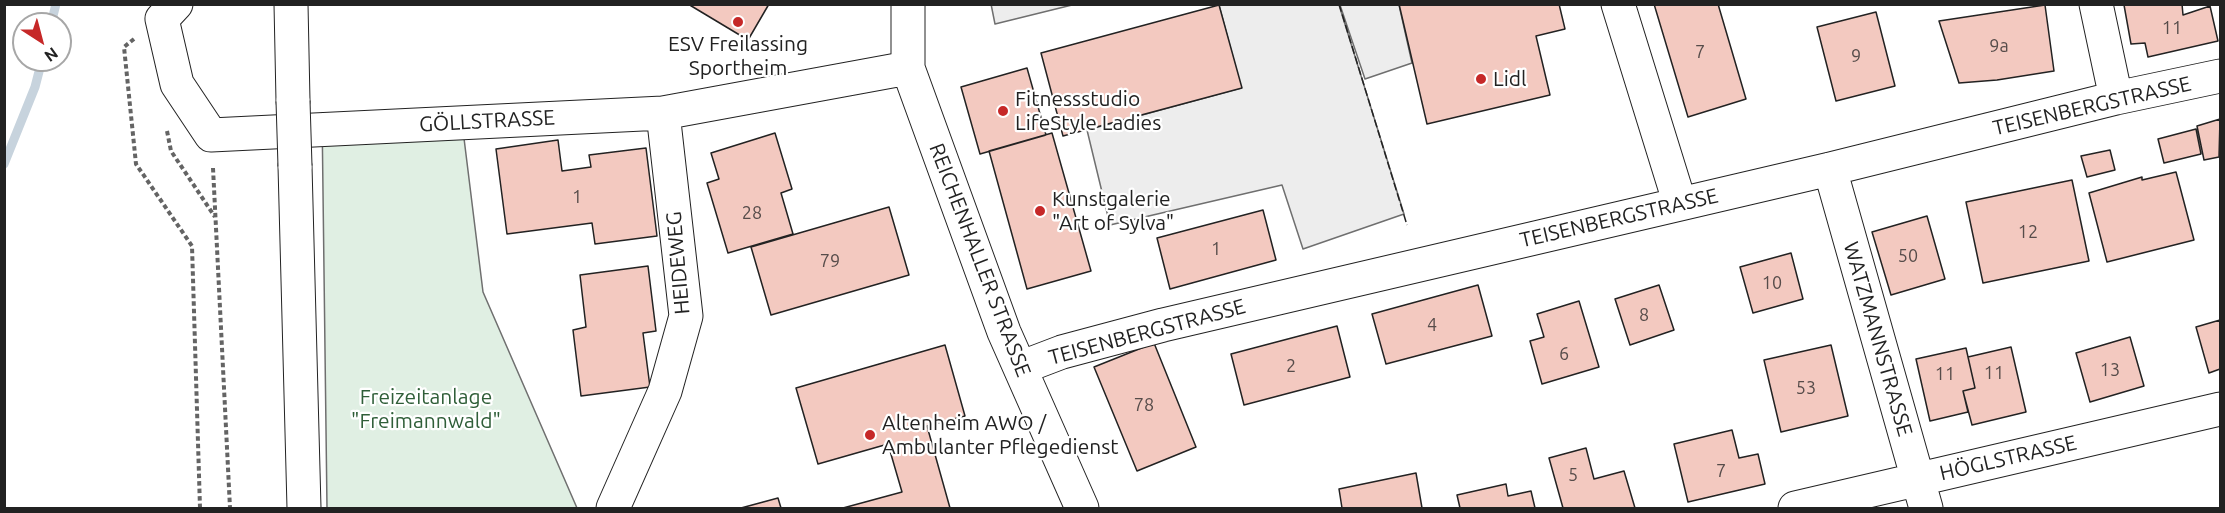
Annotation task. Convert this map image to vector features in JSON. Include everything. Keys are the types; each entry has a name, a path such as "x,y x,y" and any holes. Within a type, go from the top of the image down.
{"street":[{"path":"291,4 304,508"},
{"name":"REICHENHALLER STRASSE","path":"908,4 908,68 1004,332 1082,508"},
{"path":"1618,4 1680,204"},
{"path":"2096,4 2116,98"},
{"path":"160,9 177,84 211,135"},
{"name":"GÖLLSTRASSE","path":"211,135 663,113 908,68"},
{"name":"TEISENBERGSTRASSE","path":"1020,368 1062,352 1163,325 1830,169 2116,98 2220,76"},
{"name":"HEIDEWEG","path":"613,508 665,391 686,316 663,113"},
{"name":"WATZMANNSTRASSE","path":"1830,169 1922,493"},
{"name":"HÖGLSTRASSE","path":"1795,508 1922,493 2220,409"}],"path":[{"path":"160,9 124,47 136,164 192,246 200,508"},
{"path":"211,135 230,508"}],"green space":[{"name":"Freizeitanlage \"Freimannwald\"","path":"322,113 461,114 483,292 577,508 327,508"}],"shaded area":[{"path":"991,4 1072,4 1072,5 995,24"},
{"path":"1219,5 1339,5 1404,214 1303,249 1282,185 1110,225 1087,130 1241,88"},
{"path":"1340,5 1399,5 1412,63 1365,79"}],"building":[{"name":"ESV Freilassing Sportheim","path":"688,4 769,4 748,40"},
{"name":"Lidl","path":"1399,4 1559,4 1565,29 1536,36 1550,95 1427,124"},
{"path":"1654,4 1718,4 1746,99 1688,117"},
{"path":"2182,4 2183,15 2210,6 2218,41 2148,57 2145,43 2131,44 2124,5"},
{"path":"1219,5 1242,88 1063,136 1041,53"},
{"path":"2045,5 2054,71 1959,83 1939,21"},
{"path":"1876,12 1895,86 1836,101 1817,27"},
{"name":"Fitnessstudio LifeStyle Ladies","path":"1027,68 1046,135 980,154 961,87"},
{"path":"2220,119 2219,157 2204,160 2197,126"},
{"path":"2196,129 2201,154 2164,163 2158,139"},
{"path":"775,133 792,189 781,193 793,234 728,253 707,183 719,179 711,153"},
{"name":"Kunstgalerie \"Art of Sylva\"","path":"1052,133 1091,271 1027,289 989,151"},
{"path":"558,140 562,171 591,167 589,155 646,148 657,236 595,244 592,223 507,234 496,149"},
{"path":"2110,150 2115,170 2087,177 2081,156"},
{"path":"2176,172 2194,240 2107,262 2089,193 2142,177 2142,180"},
{"path":"2072,180 2089,261 1983,283 1966,202"},
{"path":"889,207 909,275 771,315 751,247"},
{"path":"1263,210 1276,260 1170,289 1157,238"},
{"path":"1927,216 1945,279 1891,295 1872,232"},
{"path":"1791,253 1803,299 1753,313 1740,267"},
{"path":"648,266 656,331 643,333 650,387 581,396 573,330 586,327 580,275"},
{"path":"1478,285 1492,336 1386,364 1372,314"},
{"path":"1659,285 1674,330 1630,345 1615,299"},
{"path":"1579,301 1599,367 1542,384 1530,341 1544,337 1537,314"},
{"path":"2220,320 2220,369 2209,373 2196,327"},
{"path":"1337,326 1350,377 1244,405 1231,354"},
{"path":"2130,337 2144,386 2090,402 2076,353"},
{"path":"1154,343 1196,447 1137,471 1094,367"},
{"name":"Altenheim AWO / Ambulanter Pflegedienst","path":"945,345 965,416 927,426 950,508 843,508 902,492 888,444 818,464 796,388"},
{"path":"1831,345 1848,416 1781,432 1764,360"},
{"path":"2011,347 2026,412 1972,425 1963,391 1975,388 1968,357"},
{"path":"1966,348 1975,388 1963,391 1968,412 1930,421 1916,359"},
{"path":"1732,430 1739,458 1758,454 1765,484 1688,502 1674,444"},
{"path":"1586,448 1594,479 1624,471 1635,508 1563,508 1549,458"},
{"path":"1416,473 1422,508 1342,508 1339,489"},
{"path":"1506,484 1508,496 1531,491 1535,508 1460,508 1457,495"},
{"path":"778,498 781,508 741,508"}],"waterway":[{"path":"54,12 56,4"},
{"path":"4,164 39,72"}],"fence":[{"path":"1339,4 1407,225"}],"place":[{"name":"ESV Freilassing Sportheim","path":"738,22"},
{"name":"Lidl","path":"1481,79"},
{"name":"Fitnessstudio LifeStyle Ladies","path":"1003,111"},
{"name":"Kunstgalerie \"Art of Sylva\"","path":"1040,211"},
{"name":"Altenheim AWO / Ambulanter Pflegedienst","path":"870,435"}]}
